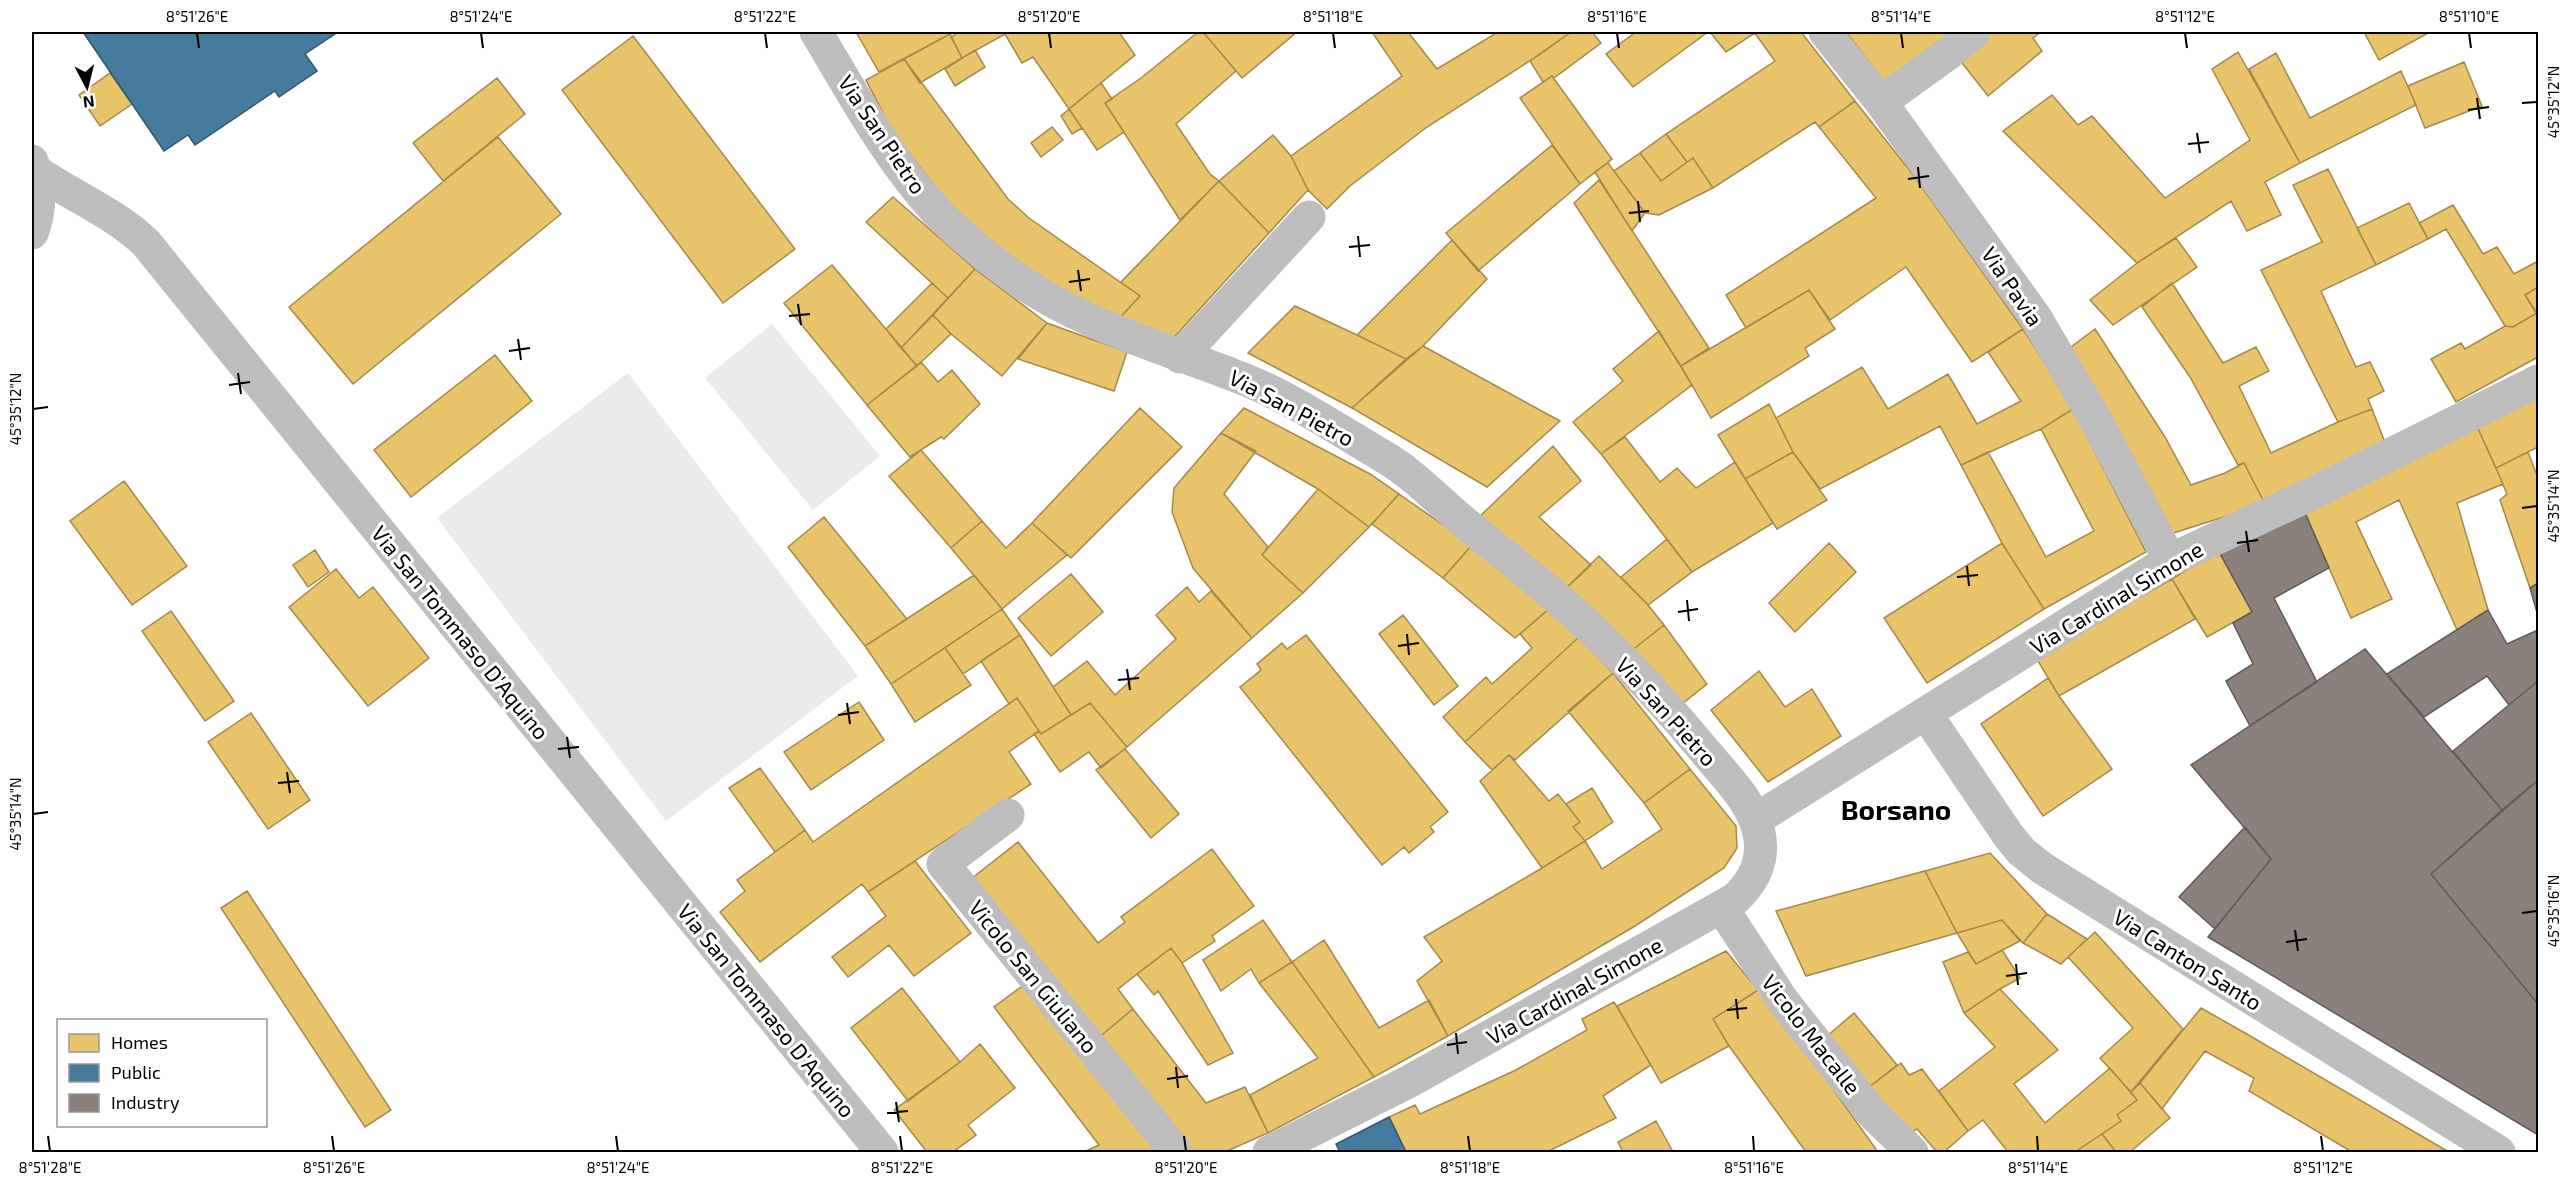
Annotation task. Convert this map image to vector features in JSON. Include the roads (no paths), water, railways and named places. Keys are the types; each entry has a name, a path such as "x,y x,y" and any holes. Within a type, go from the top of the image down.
{"street":[{"name":"Via San Pietro","path":"816,32 884,145 936,211 956,230 1009,273 1056,304 1134,340 1234,375 1264,388 1407,471 1598,635 1684,726 1743,798 1755,820"},
{"name":"Via Pavia","path":"1825,32 1881,102 2036,318 2098,424 2170,560"},
{"path":"1881,102 1974,32"},
{"path":"32,233 39,201 34,166"},
{"name":"Via San Tommaso D'Aquino","path":"34,166 73,196 120,221 146,243 882,1152"},
{"path":"1180,357 1309,217"},
{"name":"Via Cardinal Simone","path":"1269,1152 1410,1081 1722,908 1744,890 1757,870 1761,849 1755,820 2170,560 2309,495 2538,381"},
{"name":"Via Canton Santo","path":"1926,714 2008,835 2021,851 2042,868 2499,1152"},
{"name":"Vicolo San Giuliano","path":"1008,814 943,864 1176,1152"},
{"name":"Vicolo Macalle","path":"1722,908 1783,1001 1873,1114 1912,1152"}],"district":[{"name":"Borsano","path":"1896,809"}]}
